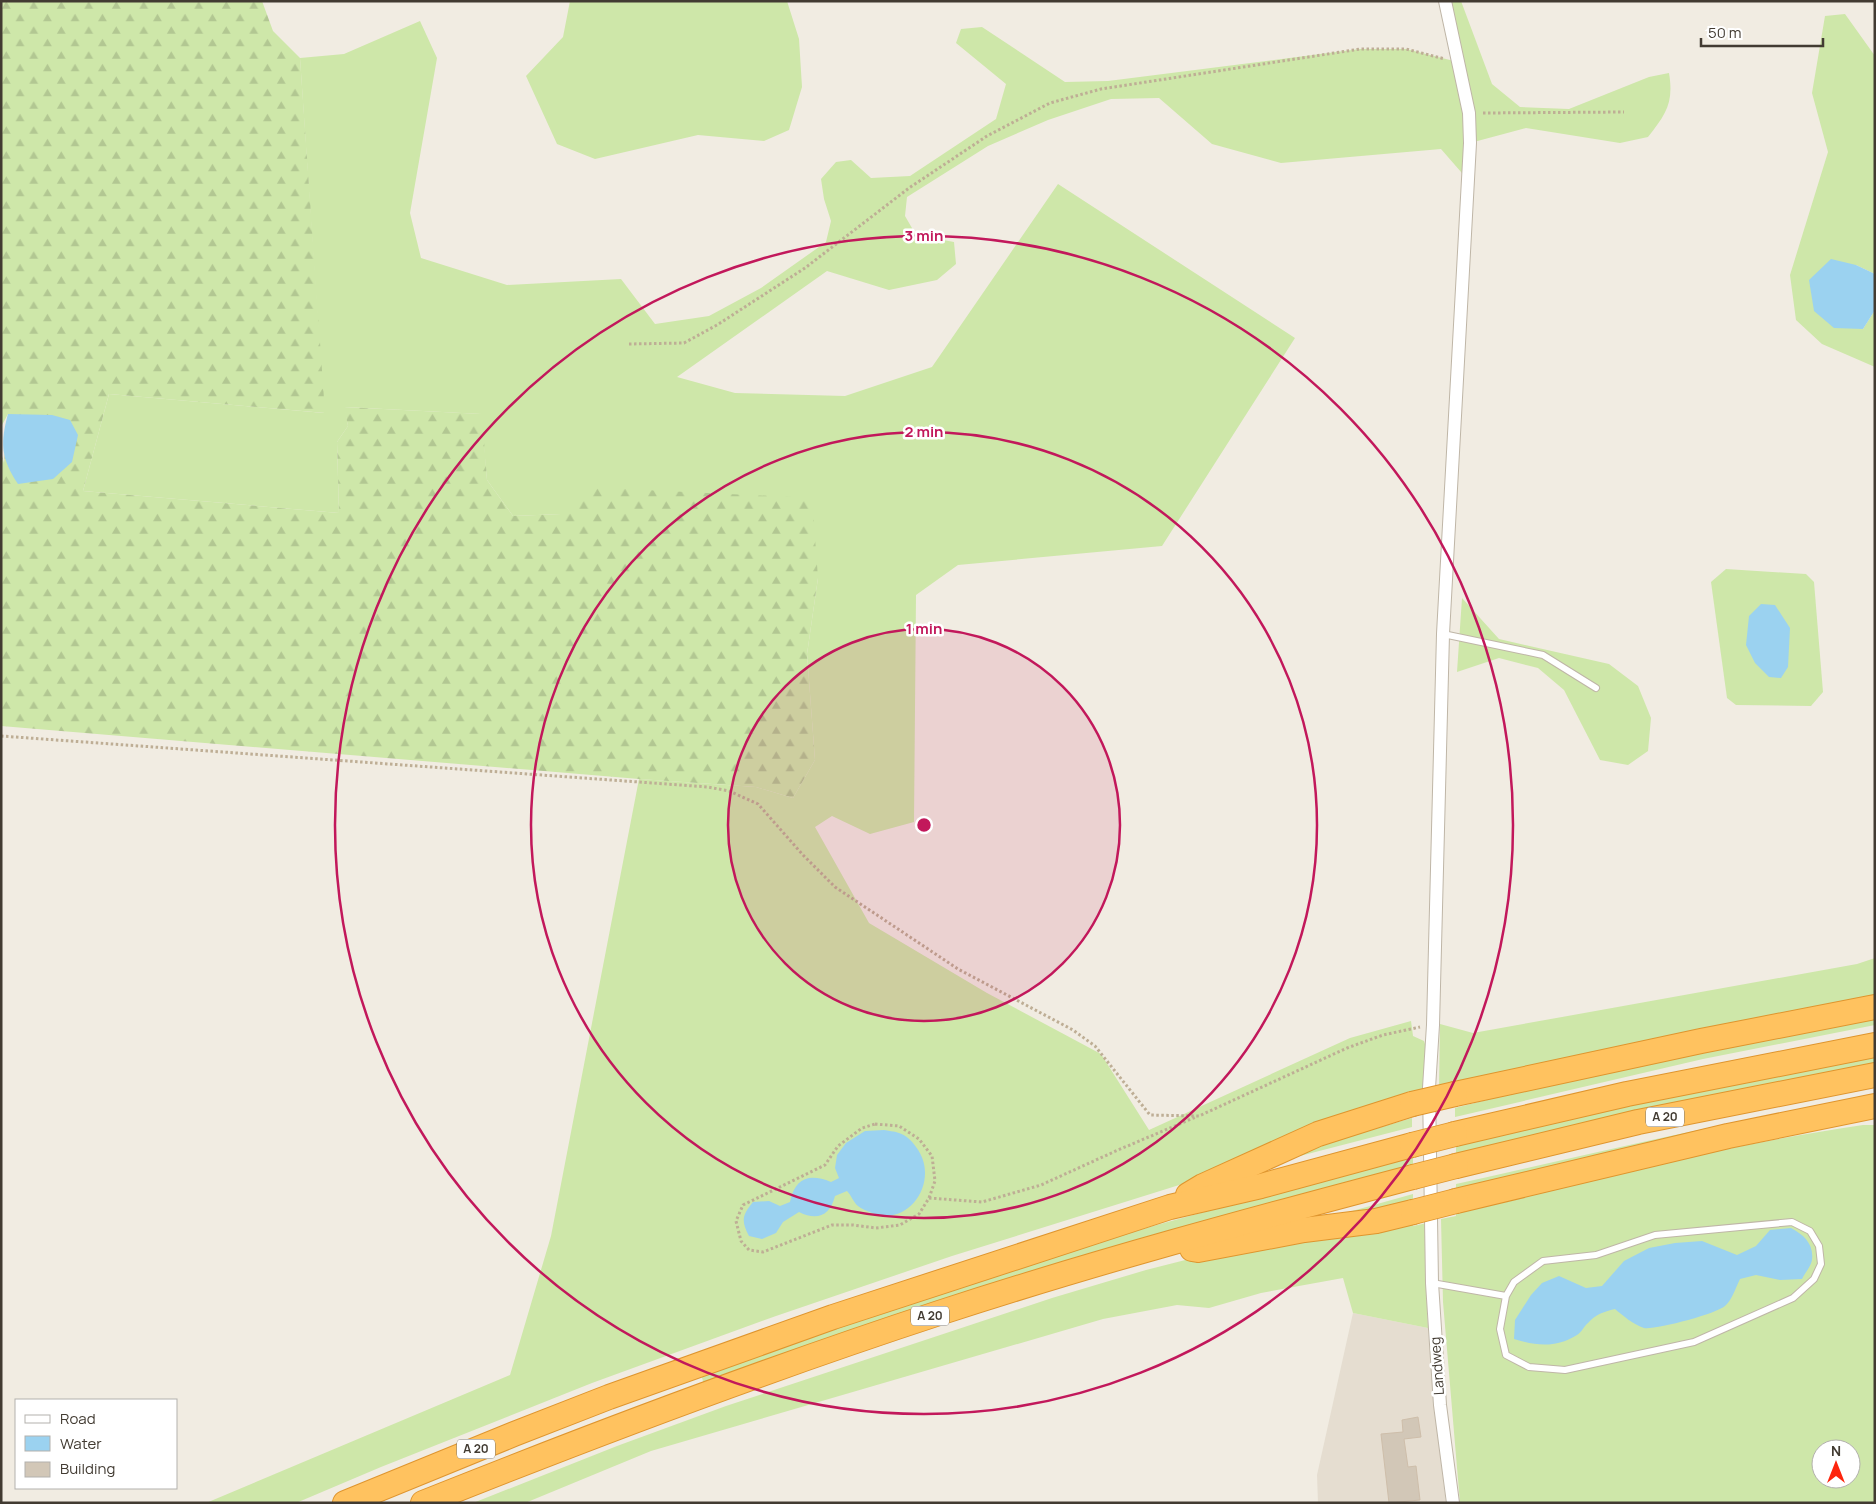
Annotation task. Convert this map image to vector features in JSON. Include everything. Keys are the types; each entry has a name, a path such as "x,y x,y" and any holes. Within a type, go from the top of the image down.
{"highway":[{"path":"1170,1207 1203,1186 1297,1143 1350,1123 1412,1104 1701,1041 1875,1007"},
{"name":"A 20","path":"345,1503 514,1434 708,1361 842,1314 1170,1207 1261,1186 1455,1134 1627,1094 1875,1045"},
{"name":"A 20","path":"423,1503 618,1426 840,1346 951,1309 1155,1246 1413,1176 1638,1122 1875,1075"},
{"path":"1155,1246 1198,1250 1304,1230 1376,1220 1719,1138 1875,1106"},
{"path":"1824,1116 1875,1117"}],"street":[{"name":"Landweg","path":"1445,1 1469,113 1470,143 1443,634 1433,1025 1429,1088 1433,1228 1432,1283 1440,1405 1453,1503"}],"lane":[{"path":"1443,634 1543,655 1596,688"},
{"path":"1792,1222 1810,1231 1819,1246 1821,1264 1814,1279 1793,1298 1694,1342 1565,1370 1529,1368 1506,1355 1500,1329 1506,1296 1514,1282 1543,1261 1596,1255 1655,1235 1792,1222"},
{"path":"1432,1283 1506,1296"}],"path":[{"path":"629,344 684,343 717,325 805,268 917,183 987,136 1050,103 1101,89 1360,49 1406,49 1458,62"},
{"path":"1469,113 1624,112"},
{"path":"1,736 708,787 729,792 758,804 803,855 835,887 958,969 1073,1030 1095,1046 1150,1115 1199,1116"},
{"path":"929,1198 982,1202 1041,1185 1199,1116 1347,1048 1383,1035 1433,1025"},
{"path":"875,1124 899,1126 919,1139 932,1156 934,1181 929,1198 919,1214 900,1225 876,1228 832,1225 763,1252 749,1250 741,1241 736,1221 743,1205 825,1164 838,1146 862,1128 875,1124"}],"shaded area":[{"path":"1353,1313 1428,1328 1434,1405 1446,1503 1318,1503 1317,1475"}],"green space":[{"path":"1,1 262,1 273,31 300,58 325,413 109,394 83,491 339,513 337,442 348,426 344,407 482,414 487,480 513,516 561,514 583,487 812,498 818,578 807,654 815,760 793,798 756,787 1,726 1,452 4,463 8,414 1,427"},
{"path":"570,1 787,1 799,39 802,87 789,130 764,141 698,135 595,159 557,144 526,76 563,37"},
{"path":"1445,1 1461,1 1492,84 1520,107 1569,109 1649,77 1669,73 1670,92 1664,115 1648,137 1620,143 1526,128 1470,143 1468,180 1441,149 1281,163 1212,144 1159,98 1111,99 1048,120 988,146 907,197 905,216 916,235 954,242 956,264 937,280 889,290 827,271 677,377 735,393 845,396 932,367 1058,184 1295,338 1162,546 958,565 916,595 914,822 870,834 832,816 815,827 869,923 987,993 1101,1054 1149,1130 1350,1038 1411,1021 1413,1036 1424,1041 1427,1050 1426,1092 1192,1181 952,1256 776,1316 592,1383 296,1503 206,1503 510,1375 551,1236 639,779 756,787 793,798 815,760 807,654 818,578 562,514 513,516 487,480 481,414 345,407 348,426 337,442 339,513 83,491 109,394 324,413 300,58 344,54 420,21 437,58 410,213 421,258 507,285 621,279 655,324 709,316 761,288 826,242 831,221 824,199 821,179 836,162 851,160 871,178 910,176 996,119 1006,84 956,43 961,29 982,27 1065,82 1108,81 1360,49 1406,49 1458,62"},
{"path":"1845,14 1875,56 1875,274 1856,265 1863,329 1875,310 1875,367 1822,344 1796,320 1790,275 1828,152 1812,93 1825,16"},
{"path":"1726,569 1806,574 1814,582 1823,692 1811,706 1736,705 1727,698 1711,582"},
{"path":"1462,598 1499,639 1609,664 1638,686 1651,718 1648,751 1628,765 1600,760 1564,690 1538,668 1499,658 1457,672"},
{"path":"1875,958 1875,1000 1439,1090 1440,1024 1473,1033 1857,964"},
{"path":"1875,1017 1875,1025 1703,1059 1455,1117 1455,1108 1546,1085"},
{"path":"1875,1055 1875,1066 1456,1156 1456,1144 1629,1104"},
{"path":"1875,1095 1456,1192 1456,1184 1717,1126"},
{"path":"1412,1118 1412,1127 1296,1157 1295,1155 1344,1138"},
{"path":"1863,1125 1875,1125 1875,1503 1460,1503 1443,1302 1441,1219 1456,1216 1456,1211 1608,1175 1761,1142"},
{"path":"1413,1155 1413,1167 704,1385 701,1374 983,1277 1153,1226"},
{"path":"1413,1194 1413,1203 1327,1218"},
{"path":"1413,1222 1413,1226 1427,1223 1426,1281 1428,1328 1353,1313 1343,1278 1261,1293 1209,1308 1177,1305 1103,1319 651,1451 525,1503 473,1503 617,1446 726,1406 1052,1298 1146,1270 1205,1255 1338,1238"}],"water":[{"path":"1831,259 1856,265 1875,274 1875,310 1863,329 1834,328 1814,311 1809,280"},
{"path":"8,414 52,415 70,420 78,435 72,462 53,479 18,484 5,459 3,442"},
{"path":"1761,604 1775,605 1790,628 1788,667 1781,678 1769,677 1755,663 1746,645 1749,616"},
{"path":"884,1130 897,1132 911,1140 923,1160 925,1173 923,1186 918,1198 909,1207 898,1214 886,1216 872,1213 858,1206 847,1191 835,1196 830,1208 822,1215 812,1216 799,1212 783,1222 776,1233 762,1239 749,1236 744,1218 753,1202 769,1201 780,1206 790,1202 795,1187 804,1180 816,1178 831,1182 839,1178 835,1168 837,1155 846,1143 865,1131"},
{"path":"1791,1228 1804,1237 1811,1249 1811,1262 1802,1279 1780,1280 1756,1275 1740,1279 1732,1297 1725,1306 1710,1313 1672,1324 1650,1328 1640,1327 1615,1309 1597,1315 1579,1334 1562,1342 1546,1345 1514,1339 1515,1320 1531,1295 1542,1283 1559,1276 1586,1288 1602,1286 1624,1261 1649,1248 1675,1243 1702,1241 1737,1255 1756,1246 1770,1230"}],"building":[{"path":"1418,1417 1421,1437 1404,1439 1408,1467 1416,1466 1420,1500 1389,1503 1381,1434 1403,1432 1402,1420"}]}
